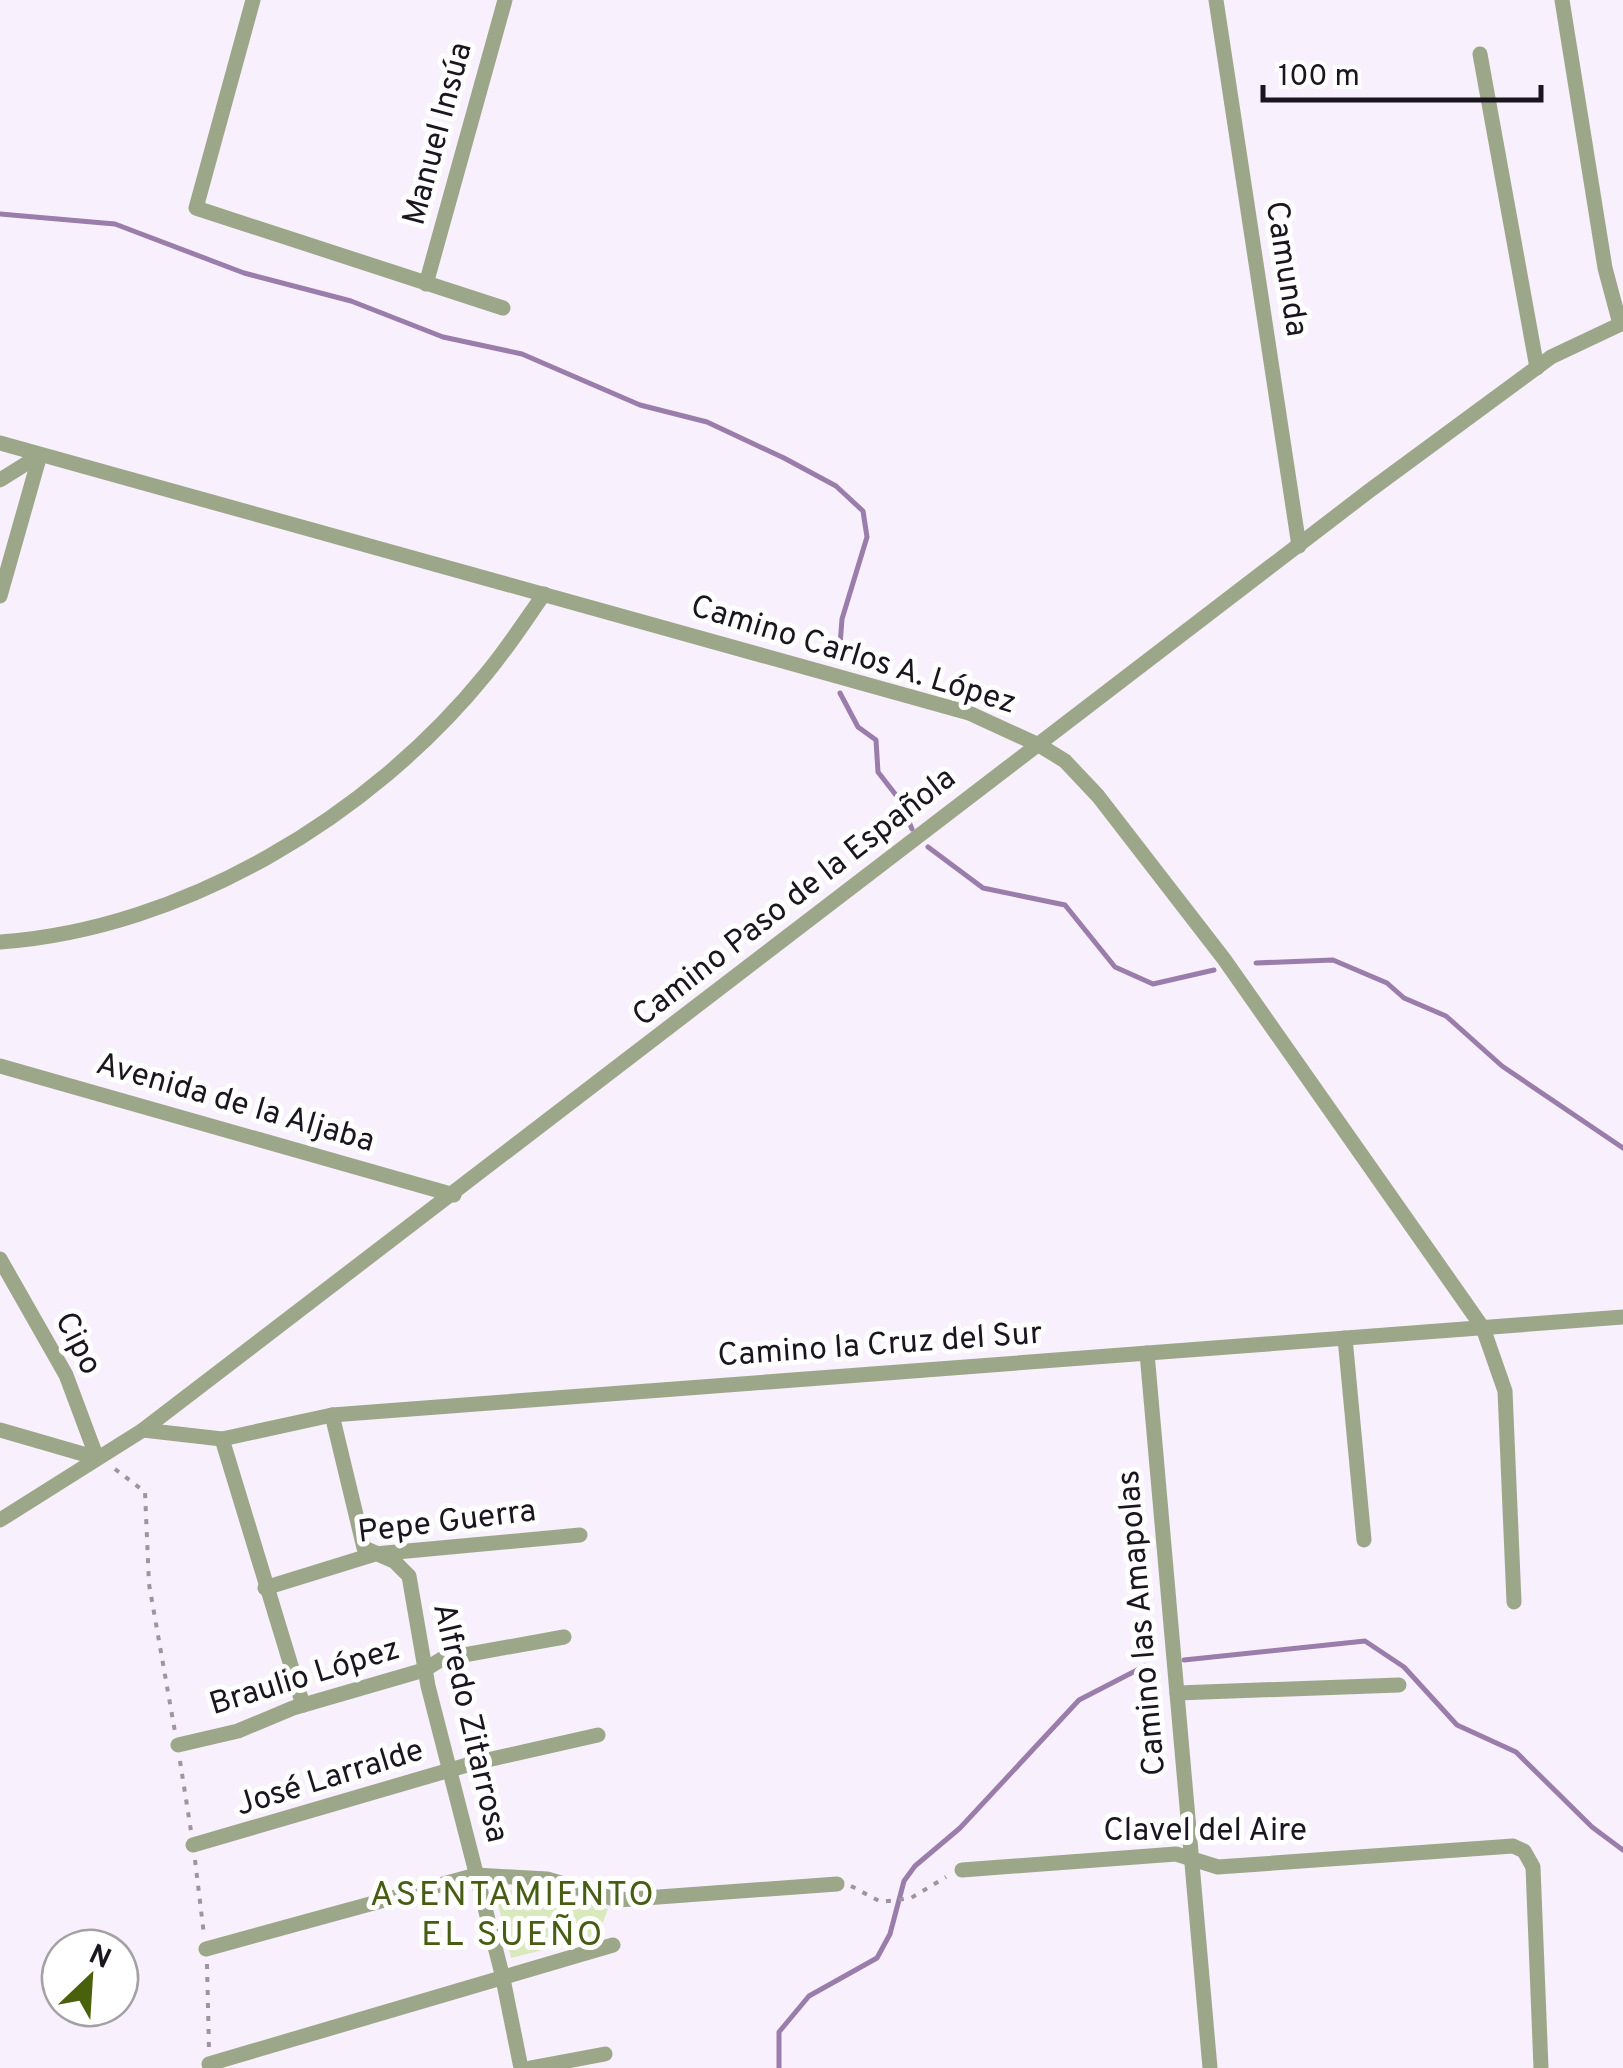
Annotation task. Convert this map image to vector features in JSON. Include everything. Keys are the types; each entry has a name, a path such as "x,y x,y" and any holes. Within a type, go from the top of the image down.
{"street":[{"path":"253,0 196,208 503,308"},
{"name":"Manuel Insúa","path":"426,284 504,0"},
{"name":"Camunda","path":"1216,0 1299,546"},
{"path":"1562,0 1605,268 1622,323"},
{"path":"1480,54 1537,368"},
{"name":"Camino Paso de la Española","path":"0,1520 143,1430 1537,368 1582,339 1622,323"},
{"name":"Camino Carlos A. López","path":"0,443 970,713 1039,744 1065,762 1098,796 1212,944 1483,1328 1505,1391 1514,1602"},
{"path":"0,480 40,454"},
{"path":"0,596 40,454"},
{"path":"0,942 52,938 170,903 269,855 348,804 420,743 486,675 544,594"},
{"name":"Avenida de la Aljaba","path":"0,1066 454,1195"},
{"name":"Cipo","path":"0,1259 66,1376 97,1458"},
{"name":"Camino la Cruz del Sur","path":"143,1430 222,1439 332,1415 1623,1316"},
{"path":"1345,1338 1364,1540"},
{"name":"Camino las Amapolas","path":"1147,1353 1210,2068"},
{"name":"Alfredo Zitarrosa","path":"332,1415 364,1548 394,1561 409,1576 424,1670 502,1974 521,2068"},
{"path":"0,1430 97,1458"},
{"path":"222,1439 304,1705"},
{"name":"Pepe Guerra","path":"265,1588 374,1554 580,1534"},
{"name":"Braulio López","path":"178,1746 238,1732 304,1705 424,1670 442,1660 564,1637"},
{"path":"1177,1694 1399,1686"},
{"name":"José Larralde","path":"193,1846 448,1772 598,1735"},
{"name":"Clavel del Aire","path":"962,1870 1176,1854 1218,1866 1513,1846 1524,1851 1533,1867 1541,2068"},
{"path":"206,1949 476,1875 547,1879 618,1900 837,1884"},
{"path":"210,2066 502,1974 613,1945"},
{"path":"530,2068 605,2054"}],"path":[{"path":"837,1884 882,1902 911,1898 962,1870"}],"green space":[{"path":"528,1888 608,1909 598,1936 511,1958 495,1892"}],"waterway":[{"path":"0,214 115,224 244,273 351,301 443,337 522,354 640,405 707,422 784,458 836,486 863,511 867,537 842,619 839,659"},
{"path":"840,693 858,727 876,740 878,772 899,799 912,829"},
{"path":"928,847 983,888 1065,905 1115,967 1153,984 1214,970"},
{"path":"1256,963 1333,960 1387,983 1404,998 1446,1016 1502,1066 1623,1148"},
{"path":"1184,1660 1365,1641 1404,1667 1457,1725 1516,1752 1592,1827 1623,1850"},
{"path":"779,2068 779,2032 809,1996 877,1958 890,1934 904,1881 915,1866 960,1828 1079,1700 1145,1666"}],"district":[{"name":"ASENTAMIENTO EL SUEÑO","path":"513,1916"}]}
